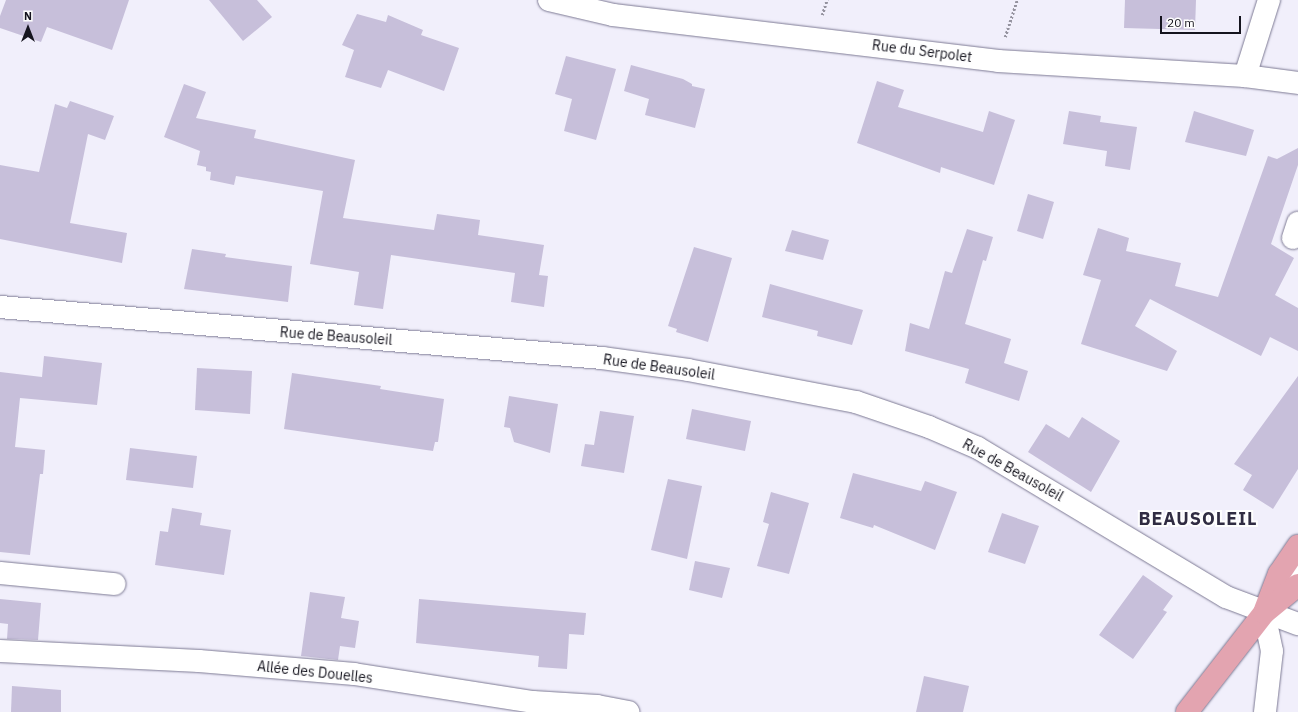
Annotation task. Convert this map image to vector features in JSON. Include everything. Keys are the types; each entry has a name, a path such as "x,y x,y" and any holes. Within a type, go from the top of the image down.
{"main road":[{"path":"1264,613 1279,574 1298,546"},
{"path":"1187,712 1264,613 1298,585"}],"street":[{"name":"Rue du Serpolet","path":"549,0 613,15 998,60 1244,76 1298,84"},
{"path":"1244,76 1269,0"},
{"name":"Rue de Beausoleil","path":"0,307 231,329 602,358 688,370 856,402 922,424 978,448 1206,586 1264,613 1298,624"},
{"path":"1265,712 1272,651 1264,613 1298,566"},
{"path":"0,573 114,584"},
{"name":"Allée des Douelles","path":"0,651 199,661 354,674 533,707 597,706 628,712"}],"path":[{"path":"998,60 1017,0"}],"building":[{"path":"6,0 129,0 112,50 47,27 41,42 0,28 0,16"},
{"path":"209,0 257,0 272,17 243,41"},
{"path":"1125,0 1196,0 1195,30 1124,28"},
{"path":"357,14 386,22 388,15 423,30 421,35 459,48 444,91 388,70 381,88 345,77 354,50 342,45"},
{"path":"566,56 616,69 596,140 564,131 572,99 555,94"},
{"path":"631,65 683,79 692,84 692,86 705,89 695,128 645,115 649,99 624,91"},
{"path":"877,81 904,90 898,107 983,132 989,111 1015,120 994,185 941,167 940,173 857,143"},
{"path":"184,84 206,92 196,118 256,130 254,138 355,160 343,218 434,230 437,214 480,220 478,235 544,245 539,275 548,276 544,307 511,302 515,273 391,255 383,309 354,305 359,272 310,264 323,191 236,176 234,185 210,180 211,172 206,171 206,167 197,165 200,151 164,137"},
{"path":"70,101 114,116 105,140 88,134 70,223 127,233 122,263 0,239 0,165 39,172 55,104 67,108"},
{"path":"1069,111 1101,116 1100,122 1137,127 1130,170 1105,166 1107,151 1063,144"},
{"path":"1194,111 1254,130 1246,156 1185,142"},
{"path":"1298,148 1298,165 1271,244 1294,258 1275,295 1298,308 1298,351 1270,337 1261,356 1150,299 1135,326 1177,351 1167,371 1081,344 1101,280 1083,275 1098,228 1129,238 1126,251 1181,263 1175,286 1218,297 1268,156 1277,159"},
{"path":"1028,194 1054,202 1043,239 1017,231"},
{"path":"967,229 993,237 986,261 983,260 965,324 1011,339 1004,363 1028,371 1019,401 965,383 969,369 905,351 910,323 929,329 945,271 952,273"},
{"path":"792,230 829,240 823,260 785,251"},
{"path":"694,247 732,258 708,342 676,332 677,329 668,326"},
{"path":"192,249 226,254 225,257 292,266 288,302 184,289"},
{"path":"770,284 863,310 852,345 817,336 818,331 762,317"},
{"path":"44,356 102,363 97,405 20,398 15,447 45,450 43,474 40,474 30,555 0,552 0,372 42,377"},
{"path":"197,368 252,371 250,414 195,410"},
{"path":"292,373 381,386 380,389 444,399 438,442 435,442 433,451 284,429"},
{"path":"1298,376 1298,469 1273,509 1243,490 1252,475 1234,464"},
{"path":"509,396 558,404 550,453 514,442 510,428 504,427"},
{"path":"692,409 751,421 745,451 686,439"},
{"path":"600,411 634,416 624,473 581,466 585,444 594,445"},
{"path":"1082,417 1120,441 1091,492 1028,452 1046,424 1069,438"},
{"path":"130,448 197,456 193,488 126,480"},
{"path":"853,473 921,491 925,481 957,492 935,550 874,525 873,528 840,518"},
{"path":"668,479 702,486 687,559 651,550"},
{"path":"771,492 809,503 789,574 757,566 769,524 763,522"},
{"path":"172,508 202,513 200,525 231,530 224,575 155,565 160,531 168,532"},
{"path":"1002,513 1039,526 1025,564 988,552"},
{"path":"695,561 730,568 722,598 689,590"},
{"path":"1143,575 1173,596 1163,610 1167,612 1133,659 1099,635"},
{"path":"310,592 345,597 341,618 359,621 355,648 340,646 338,660 301,656"},
{"path":"0,599 41,603 38,640 7,639 8,624 0,623"},
{"path":"419,599 586,613 584,635 569,634 567,669 538,667 539,656 416,643"},
{"path":"924,676 969,686 963,712 916,712"},
{"path":"12,686 61,690 61,712 11,712"}],"district":[{"name":"BEAUSOLEIL","path":"1198,519"}]}
